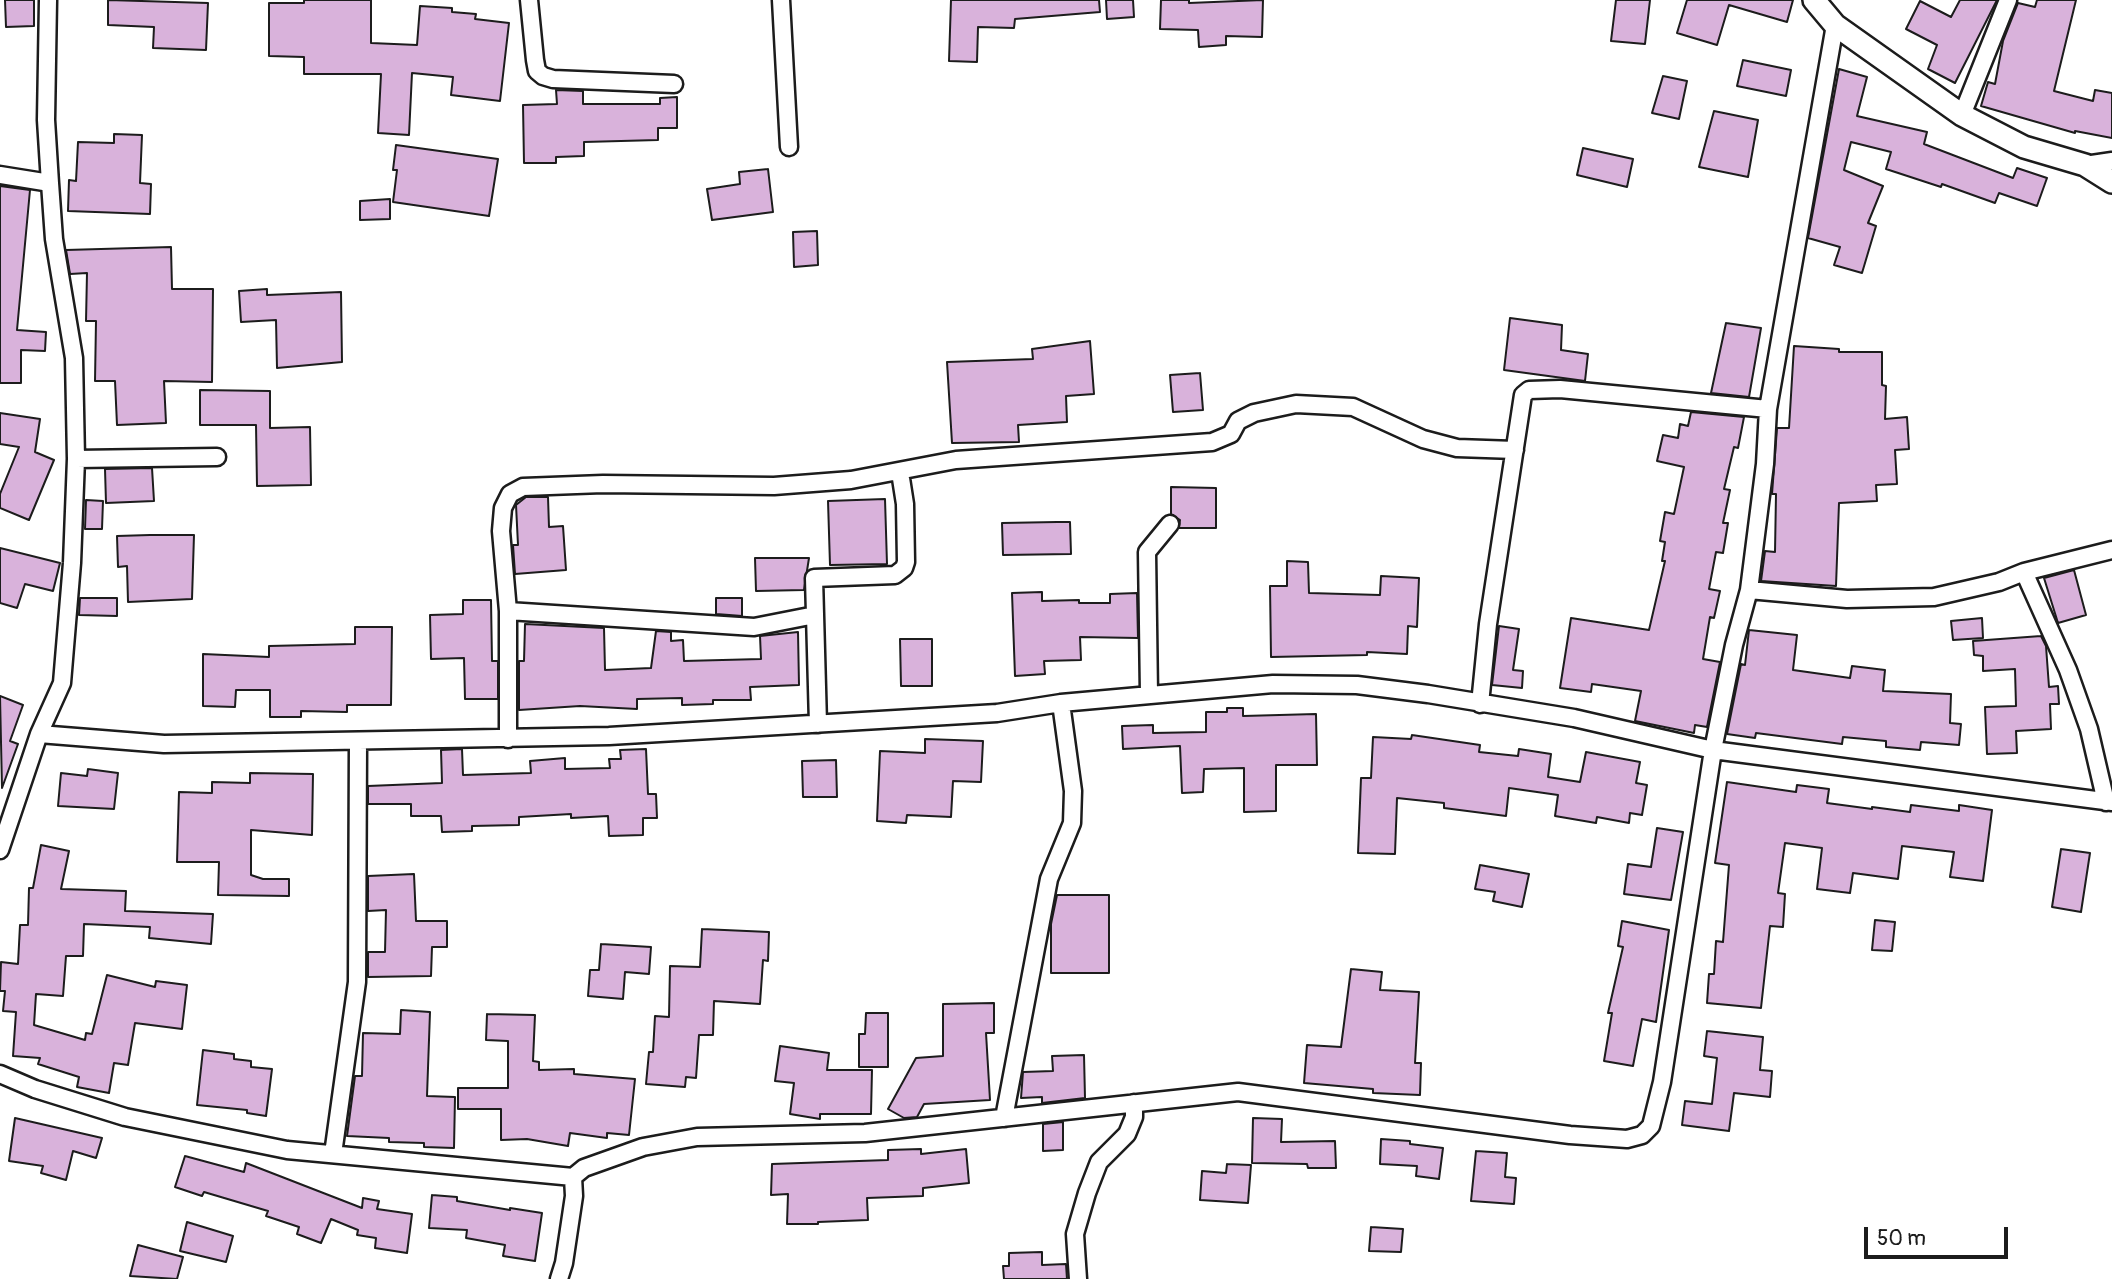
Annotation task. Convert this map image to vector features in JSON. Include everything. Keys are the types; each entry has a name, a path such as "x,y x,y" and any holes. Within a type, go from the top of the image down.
{"street":[{"path":"1,846 39,734 62,683 68,639 76,459 74,358 54,239 46,120 48,0"},
{"path":"529,0 537,71 543,76 553,79 674,84"},
{"path":"781,0 789,147"},
{"path":"1814,0 1835,25 1962,115 2024,147 2085,165 2112,182"},
{"path":"1962,115 2008,0"},
{"path":"0,1074 35,1089 125,1117 287,1150 573,1177 584,1168 643,1147 697,1137 865,1133 1238,1092 1570,1135 1627,1139 1642,1135 1651,1126 1662,1082 1713,750 1734,645 1749,590 1765,464 1768,410 1835,25"},
{"path":"2085,165 2112,160"},
{"path":"0,175 50,183"},
{"path":"1480,704 1488,624 1520,402 1529,390 1560,389 1768,410"},
{"path":"508,739 508,611 500,531 503,508 510,494 523,487 575,484 774,486 851,480 956,460 1212,442 1231,434 1238,421 1254,413 1296,404 1353,407 1423,439 1457,448 1515,450"},
{"path":"76,459 217,457"},
{"path":"818,724 814,578 895,575 904,568 905,503 900,472"},
{"path":"1149,694 1147,552 1170,524"},
{"path":"1749,590 1847,599 1934,597 2112,550"},
{"path":"39,734 164,744 508,739 774,729 997,713 1062,703 1273,684 1357,685 1574,718 1713,750 2109,802 2089,729 2068,670 2024,572"},
{"path":"508,611 754,627 815,615"},
{"path":"1004,1118 1049,879 1072,823 1073,791 1062,703"},
{"path":"333,1154 357,982 358,742"},
{"path":"1078,1279 1075,1234 1087,1193 1099,1162 1127,1134 1134,1116 1134,1103"},
{"path":"559,1279 574,1196 573,1177"}],"building":[{"path":"5,0 34,0 34,26 6,27"},
{"path":"108,0 208,3 206,50 153,48 154,27 108,25"},
{"path":"304,0 371,0 371,43 417,45 420,6 452,8 452,12 476,14 475,19 509,23 500,101 451,95 453,77 412,73 409,135 378,133 381,74 304,74 304,57 269,56 269,3 304,3"},
{"path":"951,0 1099,0 1100,12 1015,19 1014,28 978,27 977,62 949,61"},
{"path":"1106,0 1133,0 1134,17 1107,19"},
{"path":"1161,0 1189,0 1189,3 1263,0 1262,37 1226,36 1226,45 1199,47 1198,30 1160,29"},
{"path":"1616,0 1650,0 1645,44 1611,41"},
{"path":"1687,0 1793,0 1787,22 1729,5 1717,45 1677,33"},
{"path":"1960,0 1997,0 1955,83 1928,69 1937,45 1906,29 1920,1 1951,17"},
{"path":"2037,0 2076,0 2054,91 2093,101 2095,90 2112,93 2112,138 2075,133 1981,106 1988,82 1995,84 2003,41 2018,3 2035,7"},
{"path":"1743,60 1791,70 1786,96 1737,86"},
{"path":"1839,69 1867,77 1857,116 1927,132 1924,144 2013,178 2017,168 2047,178 2037,206 1999,193 1995,203 1942,184 1941,187 1886,169 1891,152 1851,142 1844,170 1883,186 1868,223 1876,226 1862,273 1834,265 1840,247 1808,238"},
{"path":"1663,76 1687,81 1679,119 1652,113"},
{"path":"556,90 583,91 583,104 660,104 660,98 677,97 677,128 658,128 658,140 584,142 584,156 556,157 556,163 524,163 523,105 557,104"},
{"path":"1714,111 1758,120 1748,177 1699,167"},
{"path":"114,134 142,135 140,183 151,184 150,214 68,211 69,180 76,181 78,142 114,143"},
{"path":"396,145 498,159 489,216 393,202 397,170 393,170"},
{"path":"1583,148 1633,159 1627,187 1577,175"},
{"path":"768,169 773,212 712,220 707,189 740,184 739,172"},
{"path":"0,186 30,190 17,330 46,332 45,351 21,350 21,383 0,383"},
{"path":"390,199 390,219 360,220 360,201"},
{"path":"817,231 818,265 794,267 793,232"},
{"path":"171,247 172,289 213,289 212,382 164,381 166,423 117,425 115,381 95,381 96,321 86,321 87,273 70,274 66,250"},
{"path":"267,289 267,295 341,292 342,362 277,368 276,320 241,322 239,291"},
{"path":"1510,318 1562,325 1561,350 1588,354 1585,381 1504,370"},
{"path":"1726,323 1761,328 1749,397 1711,393"},
{"path":"1090,341 1094,394 1066,396 1067,422 1018,425 1019,442 952,443 947,362 1033,359 1032,349"},
{"path":"1794,346 1839,349 1839,352 1882,352 1882,385 1886,386 1885,419 1907,417 1909,449 1895,450 1897,484 1876,485 1877,501 1839,503 1836,586 1761,581 1765,551 1775,552 1776,494 1772,494 1777,428 1789,428"},
{"path":"1200,373 1203,410 1173,412 1170,375"},
{"path":"200,390 270,391 270,428 310,427 311,485 257,486 256,425 200,425"},
{"path":"1691,412 1744,417 1738,448 1734,447 1724,489 1730,490 1723,523 1728,523 1723,553 1716,552 1709,589 1720,591 1714,618 1710,617 1703,659 1720,662 1707,727 1695,725 1694,733 1635,721 1641,691 1592,684 1591,692 1560,688 1571,618 1649,630 1665,561 1662,561 1665,542 1660,541 1665,512 1674,514 1684,467 1657,461 1663,435 1678,438 1680,424 1688,426"},
{"path":"0,413 40,419 35,452 54,460 29,520 0,508 0,494 19,447 0,444"},
{"path":"152,468 154,501 106,503 105,469"},
{"path":"1171,487 1216,488 1216,528 1179,528 1180,520 1171,514"},
{"path":"526,497 548,497 549,527 563,526 566,570 515,574 513,545 518,545 516,505"},
{"path":"885,499 887,564 830,565 828,501"},
{"path":"86,500 103,501 102,529 85,529"},
{"path":"1070,522 1071,554 1003,555 1002,523"},
{"path":"194,535 192,599 128,602 127,566 118,567 117,536"},
{"path":"0,548 60,563 53,591 25,584 17,608 0,603"},
{"path":"755,558 809,558 804,590 756,591"},
{"path":"1287,561 1308,562 1309,593 1380,595 1381,576 1419,578 1417,627 1408,626 1407,654 1367,652 1367,655 1271,657 1270,586 1287,586"},
{"path":"2074,570 2086,615 2058,623 2044,578"},
{"path":"1042,592 1042,601 1079,600 1079,603 1110,603 1110,594 1137,593 1138,638 1080,637 1081,660 1044,661 1045,674 1015,676 1012,593"},
{"path":"80,598 117,598 117,616 79,615"},
{"path":"716,598 742,598 742,616 716,614"},
{"path":"463,600 491,600 492,661 498,661 498,699 465,699 464,658 431,659 430,615 463,614"},
{"path":"1982,618 1983,638 1953,640 1951,621"},
{"path":"525,624 604,628 605,670 651,668 656,631 671,632 671,641 683,640 684,661 761,659 760,636 798,632 799,685 750,687 751,700 713,700 713,704 682,705 682,698 637,699 637,709 580,706 519,710 519,661 524,661"},
{"path":"1499,626 1519,629 1513,670 1523,671 1522,688 1492,685"},
{"path":"355,627 392,627 391,705 347,705 347,712 301,711 301,717 270,717 270,690 236,690 235,707 203,706 203,654 269,657 269,646 355,644"},
{"path":"1749,630 1797,635 1793,670 1850,678 1852,666 1885,670 1883,691 1951,694 1950,723 1961,724 1959,745 1921,742 1920,750 1886,747 1886,741 1843,737 1842,744 1756,733 1755,738 1727,734 1741,664 1745,665"},
{"path":"2041,636 2046,646 2049,687 2058,686 2059,704 2050,704 2051,729 2016,731 2017,753 1987,754 1985,707 2016,706 2015,669 1983,671 1983,656 1974,655 1973,641"},
{"path":"900,639 932,639 932,686 901,686"},
{"path":"0,696 23,705 10,741 18,744 2,788"},
{"path":"1227,708 1243,708 1243,716 1316,714 1317,765 1276,765 1276,811 1244,812 1244,768 1204,769 1203,792 1182,793 1180,746 1123,749 1122,726 1153,725 1153,733 1206,732 1206,712 1227,712"},
{"path":"1412,735 1480,745 1479,752 1518,756 1519,749 1551,754 1548,777 1580,782 1586,752 1640,762 1636,783 1647,785 1642,815 1630,813 1629,823 1597,817 1596,823 1555,816 1558,795 1509,788 1506,816 1444,808 1444,803 1397,798 1395,854 1358,853 1361,778 1371,778 1373,737 1411,739"},
{"path":"925,739 983,741 981,782 953,781 951,817 907,815 906,823 877,821 880,751 925,753"},
{"path":"462,749 463,775 531,773 530,761 565,758 565,769 610,768 609,759 621,759 620,750 646,749 648,794 656,794 657,818 643,818 643,835 609,836 608,816 571,818 571,814 519,817 519,825 472,826 472,831 442,832 441,816 411,816 411,804 368,804 368,786 442,783 441,750"},
{"path":"836,760 837,797 803,797 802,761"},
{"path":"88,769 118,773 114,809 58,806 61,773 87,776"},
{"path":"250,773 313,774 312,835 251,830 251,875 263,879 289,879 289,896 218,895 219,862 177,862 179,792 212,793 212,782 250,783"},
{"path":"1727,782 1796,792 1797,785 1829,789 1827,803 1872,809 1910,812 1911,805 1959,811 1959,805 1992,810 1983,881 1950,877 1954,852 1902,846 1898,879 1853,873 1850,893 1817,889 1822,848 1785,843 1778,893 1785,894 1783,927 1770,926 1761,1008 1707,1003 1709,974 1714,974 1716,941 1723,942 1729,865 1715,863"},
{"path":"1657,828 1683,832 1671,900 1624,894 1628,864 1651,867"},
{"path":"41,845 69,851 61,889 126,891 125,911 213,914 211,944 149,938 150,927 84,924 83,956 66,956 63,996 36,994 34,1025 85,1040 86,1033 92,1034 107,975 155,987 156,981 187,985 182,1029 135,1023 128,1065 114,1063 109,1093 77,1087 79,1077 38,1064 40,1058 13,1056 16,1012 3,1011 5,991 0,991 1,962 18,964 20,925 28,925 29,888 33,888"},
{"path":"2061,849 2090,853 2081,912 2052,907"},
{"path":"1480,865 1529,874 1522,907 1493,901 1495,892 1475,889"},
{"path":"414,874 416,921 447,921 447,947 432,947 431,976 368,977 368,952 385,952 386,910 368,911 368,876"},
{"path":"1057,895 1109,895 1109,973 1051,973 1051,924"},
{"path":"1875,920 1895,922 1892,951 1872,950"},
{"path":"1622,921 1669,930 1656,1022 1642,1019 1633,1066 1604,1061 1612,1013 1608,1013 1623,947 1618,946"},
{"path":"702,929 769,932 768,961 763,960 760,1004 714,1001 713,1035 699,1035 696,1078 686,1077 685,1087 646,1084 649,1052 653,1052 655,1016 669,1017 670,966 700,967"},
{"path":"601,944 651,947 649,974 625,972 623,999 588,996 590,970 599,970"},
{"path":"1351,969 1382,972 1380,990 1419,992 1415,1063 1421,1063 1420,1095 1373,1093 1373,1089 1304,1083 1307,1045 1341,1047"},
{"path":"994,1003 994,1033 986,1033 990,1100 924,1104 917,1117 904,1118 888,1109 916,1058 943,1056 943,1004"},
{"path":"401,1010 430,1012 427,1096 455,1097 454,1148 424,1147 424,1143 389,1142 389,1138 347,1136 355,1076 362,1076 363,1033 400,1034"},
{"path":"866,1013 888,1013 888,1067 859,1067 859,1034 865,1034"},
{"path":"487,1014 535,1015 533,1061 539,1062 539,1070 574,1069 574,1074 635,1079 629,1135 607,1133 607,1138 570,1133 568,1146 527,1139 501,1140 501,1109 458,1109 458,1088 508,1088 508,1041 486,1040"},
{"path":"1707,1031 1763,1037 1760,1070 1772,1071 1770,1097 1734,1093 1729,1131 1682,1125 1685,1101 1712,1104 1717,1058 1704,1056"},
{"path":"780,1046 829,1053 827,1070 872,1070 871,1114 820,1114 820,1119 790,1114 794,1083 775,1081"},
{"path":"203,1050 234,1054 234,1059 251,1061 251,1067 272,1069 266,1116 247,1113 247,1110 197,1105"},
{"path":"1084,1055 1085,1098 1042,1103 1042,1097 1021,1098 1023,1072 1053,1071 1052,1056"},
{"path":"15,1118 102,1138 96,1158 73,1151 66,1180 41,1173 43,1166 9,1161"},
{"path":"1253,1118 1282,1119 1281,1142 1335,1141 1336,1168 1308,1168 1307,1164 1252,1163"},
{"path":"1063,1122 1063,1150 1043,1151 1043,1124"},
{"path":"1381,1139 1410,1141 1410,1144 1443,1148 1439,1179 1416,1176 1417,1166 1380,1164"},
{"path":"921,1149 921,1154 966,1149 969,1183 923,1188 923,1196 867,1198 868,1220 818,1224 787,1224 788,1194 771,1195 772,1164 888,1160 888,1150"},
{"path":"1476,1151 1507,1153 1505,1177 1516,1178 1514,1204 1471,1201"},
{"path":"185,1156 244,1172 246,1163 362,1208 363,1198 379,1201 377,1209 412,1214 407,1253 375,1248 376,1238 357,1235 358,1230 331,1219 321,1243 297,1234 299,1227 266,1216 268,1211 204,1192 202,1196 175,1187"},
{"path":"1227,1164 1251,1165 1248,1203 1200,1200 1202,1171 1226,1173"},
{"path":"432,1195 457,1197 457,1201 510,1210 542,1213 535,1261 503,1256 505,1245 466,1238 467,1230 429,1228"},
{"path":"187,1222 233,1236 226,1262 180,1251"},
{"path":"1371,1227 1403,1229 1401,1252 1369,1251"},
{"path":"138,1245 183,1257 177,1279 130,1276"},
{"path":"1042,1252 1042,1265 1066,1264 1067,1279 1004,1279 1003,1266 1009,1266 1009,1253"}]}
